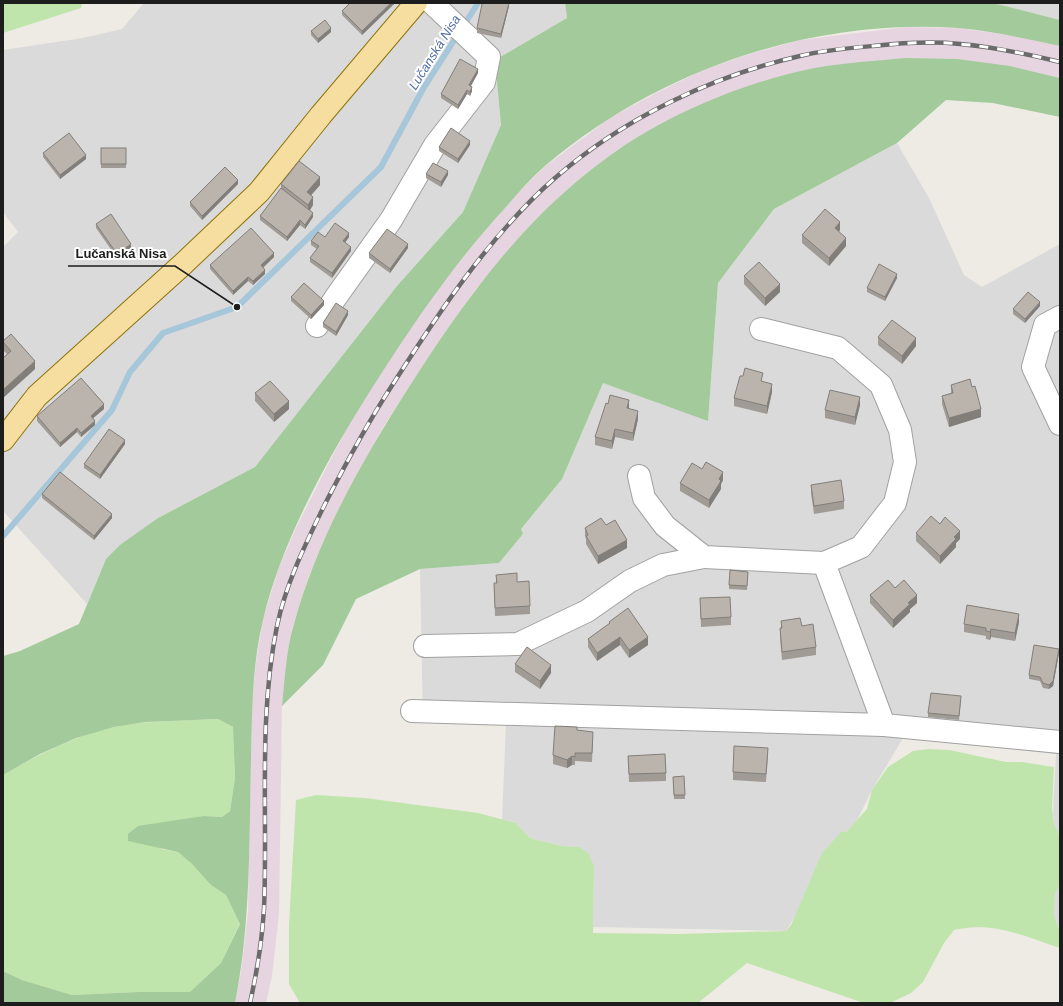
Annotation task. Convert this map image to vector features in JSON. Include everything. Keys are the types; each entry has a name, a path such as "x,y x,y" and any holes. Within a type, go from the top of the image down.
{"main road":[{"path":"3,440 37,396 182,265 259,192 320,115 416,3"}],"street":[{"path":"317,326 391,220 435,145 458,118 484,82 489,57 432,3"},
{"path":"1060,317 1045,325 1033,367 1060,424"},
{"path":"425,646 518,644 587,611 630,581 663,565 704,557 824,563 861,547 895,502 905,462 900,430 881,385 838,348 761,329"},
{"path":"639,476 644,498 665,526 704,557"},
{"path":"824,563 884,725"},
{"path":"412,711 884,725 1060,742"}],"shaded area":[{"path":"144,3 565,3 567,18 495,60 501,125 463,212 397,286 255,467 158,518 106,559 87,604 3,511 3,247 18,232 3,212 3,50 83,38 122,29"},
{"path":"993,3 1060,3 1060,20 1013,8"},
{"path":"906,27 959,28 1016,36 1060,46 1060,78 1010,66 857,63 806,70 752,85 713,99 668,121 536,219 475,290 431,353 384,426 353,482 324,540 308,578 293,626 282,706 279,914 272,976 266,1003 235,1003 241,972 248,912 252,704 256,662 263,619 279,567 296,528 326,468 357,410 405,336 451,271 484,230 514,197 544,167 610,118 701,71 743,56 800,40"},
{"path":"897,143 929,198 964,275 982,287 1060,244 1060,837 1054,823 1053,813 1056,754 903,738 872,790 857,820 846,832 786,931 593,927 594,866 579,847 562,846 530,838 516,823 502,820 506,722 423,723 420,569 499,563 523,534 521,529 562,479 603,382 708,420 718,283 774,209"},
{"path":"1060,884 1060,931 1054,916 1055,894"}],"green space":[{"path":"3,3 82,3 81,8 3,33"},
{"path":"565,3 993,3 1060,20 1060,46 971,29 902,27 847,32 792,42 739,57 687,77 637,102 590,131 540,170 488,227 455,267 395,352 328,461 297,524 283,557 263,620 259,637 255,672 252,707 247,912 235,1003 3,1003 3,971 22,980 72,995 139,992 190,992 221,963 240,924 226,895 211,885 192,864 178,852 128,841 128,834 138,826 204,816 222,817 230,811 235,778 233,727 218,719 146,722 114,727 76,738 40,754 3,775 3,656 20,651 79,624 106,559 120,545 158,518 255,467 397,286 463,212 501,125 495,60 567,18"},
{"path":"907,58 957,59 1010,66 1060,78 1060,117 993,103 946,100 897,143 774,209 718,283 708,421 603,383 562,479 521,529 523,534 499,563 420,569 356,599 323,665 282,706 287,654 291,634 315,562 342,501 374,443 455,318 504,254 531,224 560,196 591,170 625,145 667,120 689,110 758,83 805,70 843,64"},
{"path":"218,719 233,727 235,778 230,811 222,817 204,816 161,849 178,852 192,864 211,885 226,895 240,923 221,963 190,992 139,992 72,995 22,980 3,971 3,775 71,740 115,727 166,721"},
{"path":"929,749 949,750 1006,762 1022,762 1054,767 1052,808 1054,823 1060,837 1060,884 1055,894 1054,916 1060,931 1060,948 1008,931 982,927 954,930 944,943 923,982 911,993 890,1003 864,1003 747,963 698,1003 300,1003 289,984 289,924 296,800 316,795 365,798 478,813 516,823 530,838 562,846 579,847 589,854 594,866 593,933 678,934 786,931 791,925 822,853 841,832 846,832 867,809 872,790 888,767 913,751"}],"building":[{"path":"350,3 391,3 362,31 342,11"},
{"path":"509,3 501,34 477,28 482,4"},
{"path":"325,20 331,28 318,39 311,31"},
{"path":"460,59 478,69 469,85 472,87 470,92 467,90 458,105 441,94"},
{"path":"451,128 470,141 458,159 439,147"},
{"path":"69,133 86,155 60,175 43,153"},
{"path":"101,148 126,148 126,164 101,164"},
{"path":"299,161 320,177 307,192 313,197 308,205 281,184"},
{"path":"433,163 448,171 441,182 426,174"},
{"path":"225,167 238,180 202,216 190,202"},
{"path":"281,188 313,213 305,225 300,220 287,237 260,216"},
{"path":"825,209 840,222 835,228 846,238 829,258 802,235"},
{"path":"111,214 131,244 117,254 96,224"},
{"path":"335,223 349,233 343,241 351,247 332,273 310,258 319,246 311,241 318,232 325,237"},
{"path":"251,228 274,253 261,265 265,270 253,281 248,277 233,291 210,265"},
{"path":"387,229 408,244 390,269 369,253"},
{"path":"759,262 780,284 765,298 744,276"},
{"path":"879,264 897,274 885,297 867,288"},
{"path":"304,283 324,301 311,315 291,297"},
{"path":"1028,292 1040,302 1025,319 1013,309"},
{"path":"336,303 348,311 336,332 323,323"},
{"path":"892,320 916,338 902,356 878,337"},
{"path":"11,334 35,361 3,389 3,358 11,351 3,341"},
{"path":"745,368 763,373 761,381 772,384 767,406 734,398 740,376 743,376"},
{"path":"81,378 104,404 91,416 95,421 81,433 77,428 60,443 37,416"},
{"path":"970,379 972,387 975,386 981,409 949,418 942,396 953,393 951,385"},
{"path":"270,381 289,401 274,414 255,393"},
{"path":"830,390 860,397 855,417 825,410"},
{"path":"610,395 629,400 627,408 638,411 633,433 615,429 612,441 595,437"},
{"path":"109,429 125,440 100,475 84,464"},
{"path":"706,462 723,472 719,479 721,481 709,500 680,483 692,463 702,469"},
{"path":"60,472 112,514 94,536 42,494"},
{"path":"841,480 844,501 814,506 811,485"},
{"path":"931,516 940,524 945,517 960,531 954,537 956,539 940,556 916,533"},
{"path":"601,518 606,525 615,520 627,540 598,556 586,536 588,535 585,528"},
{"path":"730,570 748,572 747,586 729,585"},
{"path":"517,573 517,582 529,581 530,606 495,608 494,583 497,583 496,575"},
{"path":"888,580 895,588 904,580 917,595 893,620 870,595"},
{"path":"730,597 731,617 701,619 700,598"},
{"path":"967,605 1019,614 1015,633 991,629 990,632 986,631 986,628 964,624"},
{"path":"628,608 648,637 629,650 620,637 597,653 588,639"},
{"path":"800,618 802,626 813,624 816,647 782,652 780,628 782,628 781,621"},
{"path":"1034,645 1059,649 1053,681 1049,685 1043,683 1040,677 1029,675"},
{"path":"527,647 551,665 540,681 515,664"},
{"path":"931,693 961,696 959,716 928,713"},
{"path":"555,726 577,727 577,730 593,732 592,753 575,753 575,757 572,756 567,760 553,755"},
{"path":"734,746 768,748 766,774 733,772"},
{"path":"665,754 666,773 629,774 628,756"},
{"path":"684,776 685,795 674,795 673,777"}],"waterway":[{"name":"Lučanská Nisa","path":"3,536 112,410 130,372 163,333 237,307 381,167 423,89 478,3"}],"railway":[{"path":"250,1003 259,956 264,909 265,767 271,661 277,626 286,594 297,564 325,504 375,413 447,302 487,249 531,200 582,156 610,136 670,102 734,75 809,54 846,48 894,44 949,43 973,45 1060,62"}],"place":[{"name":"Lučanská Nisa","path":"237,307"}]}
